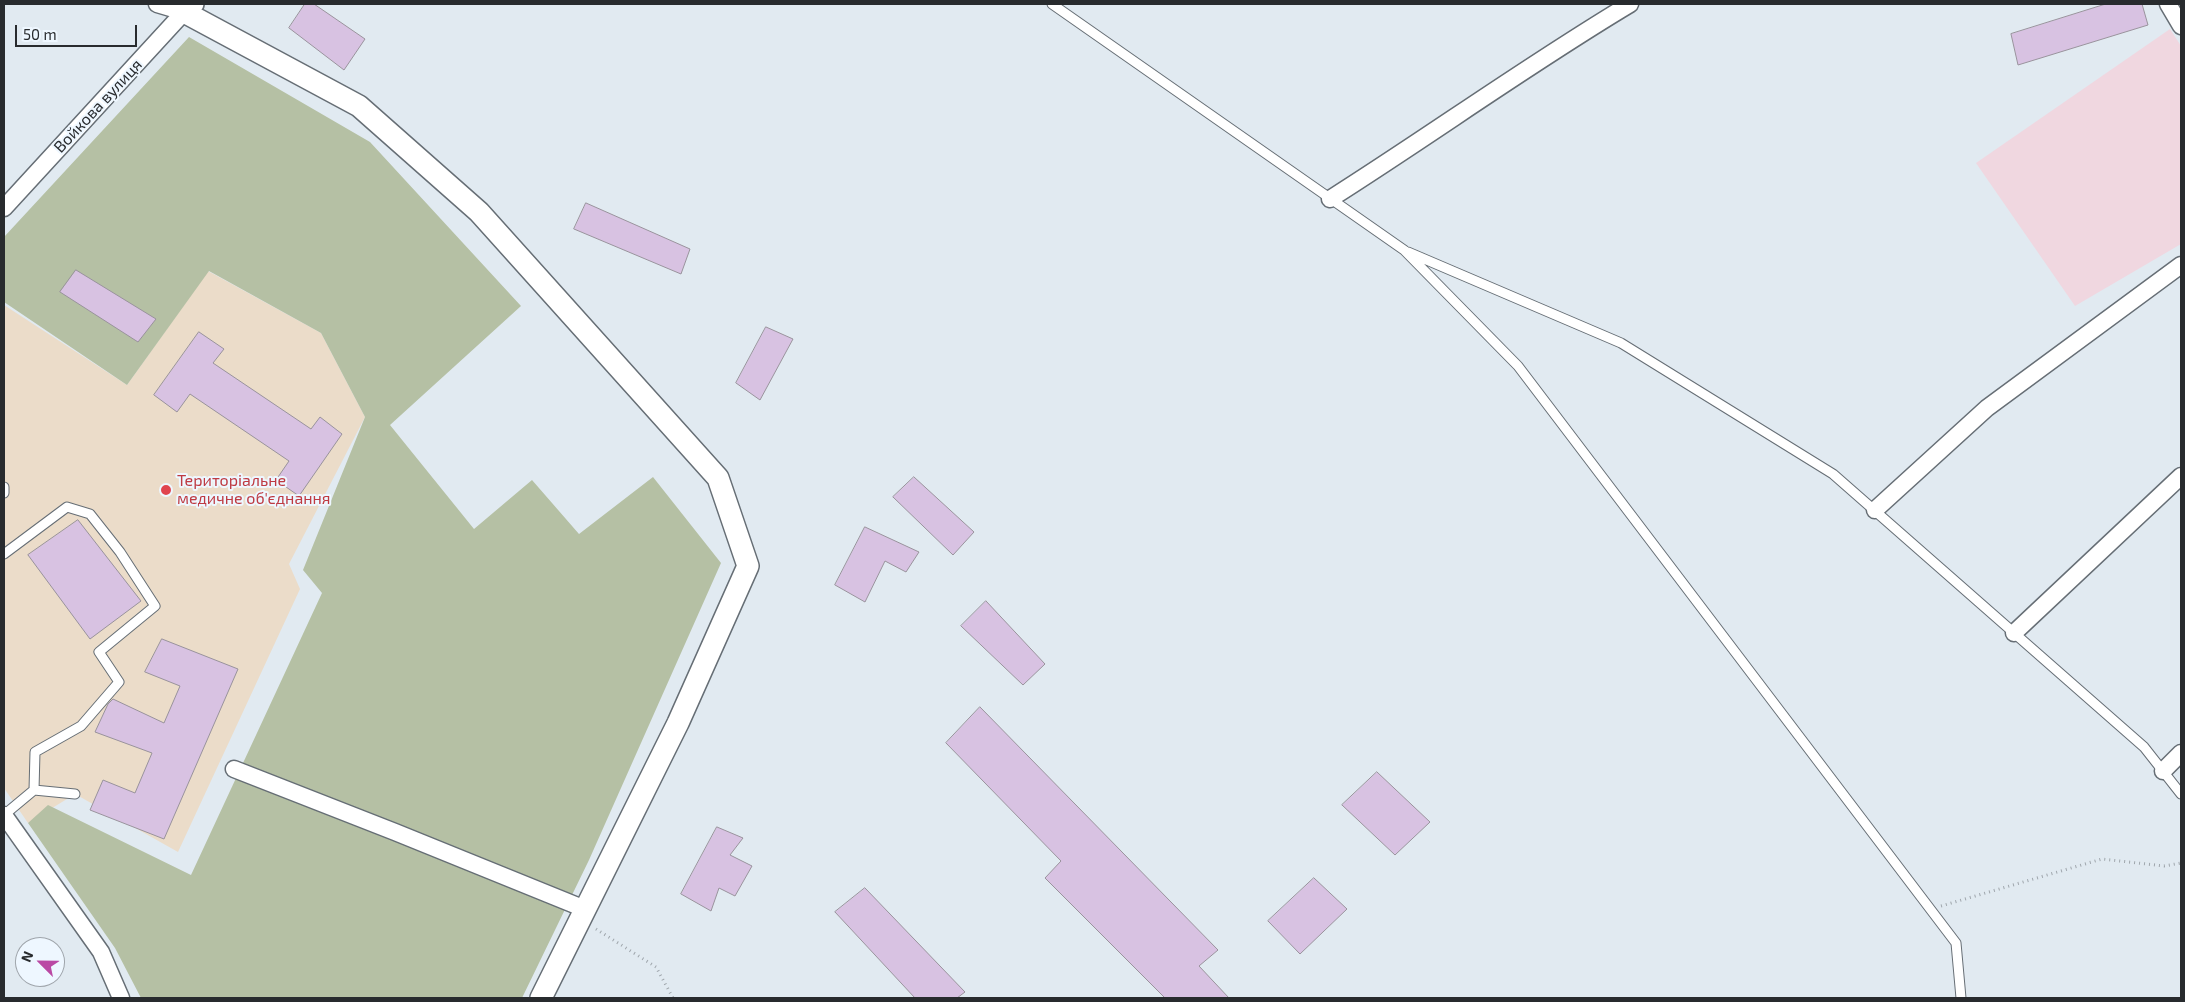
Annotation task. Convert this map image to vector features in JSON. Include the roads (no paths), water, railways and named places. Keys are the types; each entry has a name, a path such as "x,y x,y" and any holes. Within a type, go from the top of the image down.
{"street":[{"path":"157,4 188,8 359,106 478,212 718,478 748,566 678,723 540,998"},
{"path":"1330,199 1399,155 1556,48 1630,4"},
{"path":"2168,4 2181,26"},
{"name":"Войкова вулиця","path":"4,208 188,8"},
{"path":"1875,510 1986,408 2181,264"},
{"path":"2014,633 2181,476"},
{"path":"2163,770 2181,753"},
{"path":"234,769 395,832 582,914"},
{"path":"4,815 101,952 121,998"}],"lane":[{"path":"1052,4 1404,250 1518,366 1956,943 1962,998"},
{"path":"1404,250 1621,343 1833,474 2144,747 2181,794"},
{"path":"4,487 4,493"},
{"path":"4,554 67,507 90,514 120,552 155,606 99,652 120,682 81,726 35,752 34,790"},
{"path":"4,815 34,790 75,794"}],"place":[{"name":"Територіальне медичне об'єднання","path":"166,490"}]}
